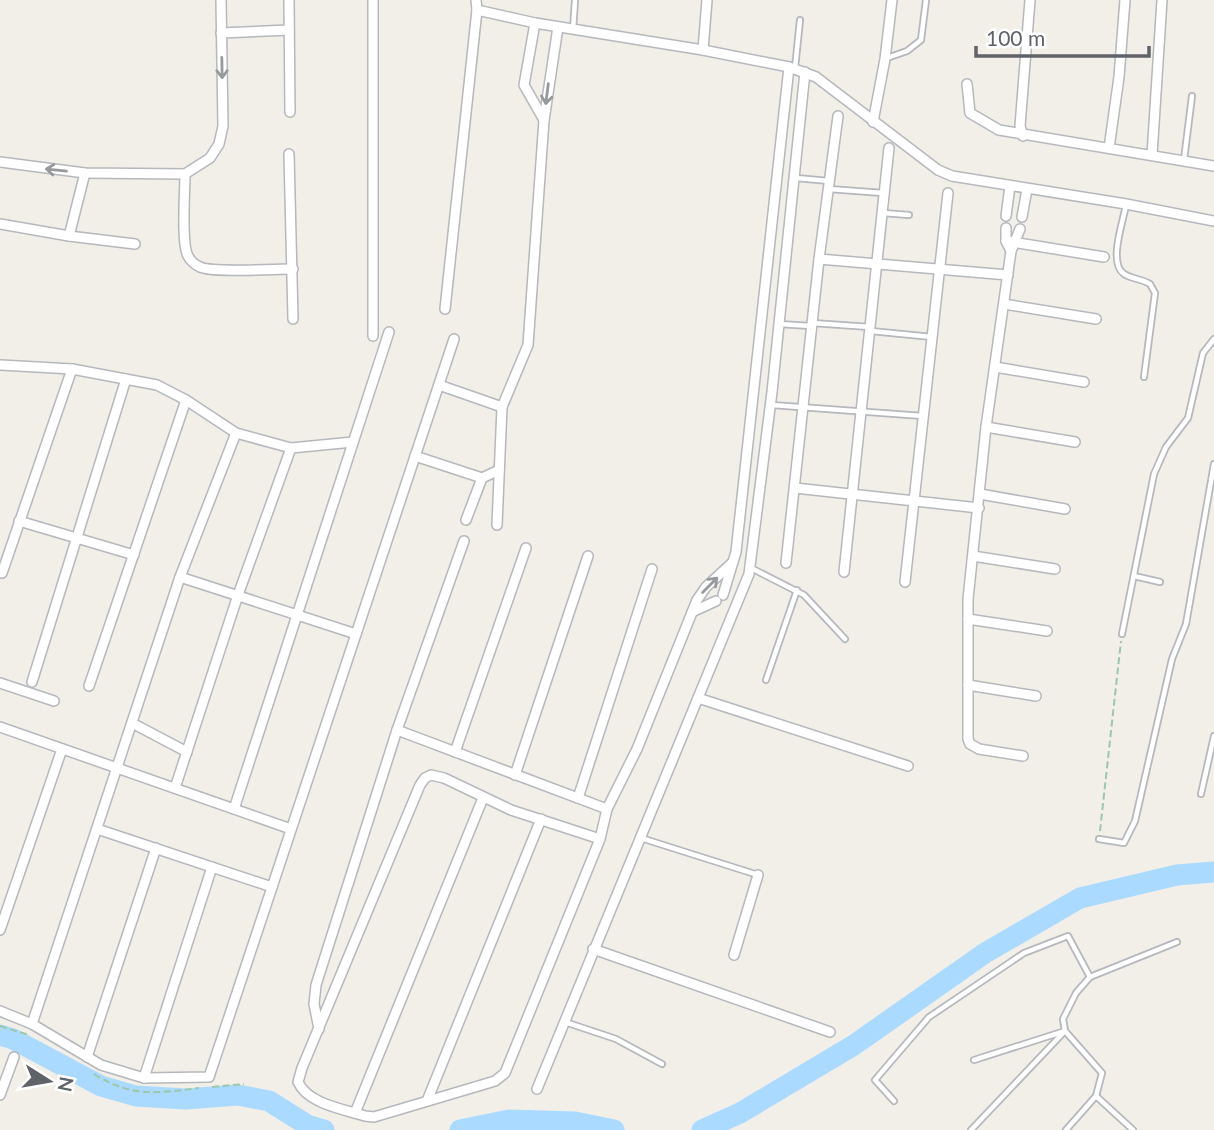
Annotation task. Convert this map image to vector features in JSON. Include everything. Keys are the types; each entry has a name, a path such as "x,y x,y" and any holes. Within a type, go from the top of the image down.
{"street":[{"path":"0,162 85,173 185,174 210,158 219,144 223,126 221,0"},
{"path":"289,0 290,113"},
{"path":"373,0 373,336"},
{"path":"703,50 707,0"},
{"path":"873,122 885,59 892,0"},
{"path":"1023,136 1020,126 1030,0"},
{"path":"1109,148 1119,77 1125,0"},
{"path":"1152,155 1162,0"},
{"path":"445,309 477,5 536,23 703,50 797,69 816,77 938,170 952,176 1214,221"},
{"path":"536,23 524,85 544,120"},
{"path":"497,525 502,407 528,345 544,120 558,27"},
{"path":"221,33 289,30"},
{"path":"537,1089 750,568 771,405 794,178 797,69"},
{"path":"692,612 720,598 736,552 797,69"},
{"path":"967,84 970,113 999,130 1214,166"},
{"path":"786,563 819,259 838,116"},
{"path":"844,572 889,148"},
{"path":"289,154 293,318"},
{"path":"69,236 85,173"},
{"path":"185,174 185,243 187,255 194,263 209,269 293,269"},
{"path":"1006,216 1010,186"},
{"path":"1022,217 1027,189"},
{"path":"905,582 948,193"},
{"path":"0,224 135,244"},
{"path":"1006,228 1011,245 986,427 973,556 968,619 968,685 970,744 979,749 1023,756"},
{"path":"1011,245 1020,229"},
{"path":"1011,245 1104,257"},
{"path":"819,259 940,267 1008,275"},
{"path":"1004,304 1096,319"},
{"path":"234,809 389,332"},
{"path":"0,1011 32,1024 101,1065 144,1077 209,1077 454,339"},
{"path":"1,365 72,369 157,385 186,400 236,433 291,448 353,442"},
{"path":"995,367 1084,382"},
{"path":"2,573 72,369"},
{"path":"32,682 126,379"},
{"path":"439,385 502,407"},
{"path":"89,686 186,400"},
{"path":"986,427 1075,442"},
{"path":"32,1024 180,577 236,433"},
{"path":"175,788 237,596 291,448"},
{"path":"415,456 482,478 499,470"},
{"path":"466,520 482,478"},
{"path":"795,488 979,508"},
{"path":"980,494 1065,509"},
{"path":"19,521 134,555"},
{"path":"318,1029 314,1004 316,985 397,730 464,541"},
{"path":"455,752 526,548"},
{"path":"516,775 588,556"},
{"path":"973,556 1055,569"},
{"path":"600,839 483,798 444,778 431,775 425,778 318,1029 298,1082 302,1090 311,1098 374,1117 495,1081 505,1073 600,839 607,809 637,749 692,612 706,587 733,562"},
{"path":"578,798 652,569"},
{"path":"180,577 356,634"},
{"path":"968,619 1047,631"},
{"path":"0,683 54,701"},
{"path":"968,685 1036,696"},
{"path":"698,698 908,766"},
{"path":"132,723 187,752"},
{"path":"0,727 291,829"},
{"path":"397,730 607,809"},
{"path":"0,930 62,749"},
{"path":"355,1113 483,798"},
{"path":"426,1101 541,819"},
{"path":"97,829 272,887"},
{"path":"87,1057 156,848"},
{"path":"144,1077 212,867"},
{"path":"734,955 758,875"},
{"path":"593,948 830,1032"},
{"path":"0,1095 14,1057"}],"lane":[{"path":"573,30 575,0"},
{"path":"885,59 907,51 921,40 926,0"},
{"path":"797,69 800,20"},
{"path":"1184,160 1192,96"},
{"path":"794,178 884,193"},
{"path":"1126,204 1116,256 1117,266 1128,276 1150,284 1155,293 1144,377"},
{"path":"882,213 909,215"},
{"path":"779,324 870,329 933,337"},
{"path":"1122,634 1154,474 1166,447 1188,418 1203,353 1214,339"},
{"path":"771,405 924,416"},
{"path":"1099,838 1124,844 1135,821 1172,659 1186,624 1214,464"},
{"path":"750,568 804,595 845,639"},
{"path":"1134,576 1160,582"},
{"path":"766,680 797,590"},
{"path":"1202,794 1214,736"},
{"path":"640,837 758,875"},
{"path":"894,1101 875,1080 929,1017 1024,953 1068,936 1090,976"},
{"path":"1066,1130 1096,1096 1102,1073 1065,1031 1063,1019 1076,993 1090,976 1177,942"},
{"path":"565,1021 616,1039 662,1064"},
{"path":"974,1060 1065,1031"},
{"path":"971,1130 1065,1031"},
{"path":"1096,1096 1133,1130"}],"path":[{"path":"1099,838 1122,634"}],"waterway":[{"path":"702,1130 740,1113 854,1045 985,953 1080,898 1177,875 1214,872"},
{"path":"0,1035 13,1039 101,1086 136,1096 186,1099 238,1095 269,1101 307,1125 324,1130"},
{"path":"460,1130 509,1120 575,1122 614,1130"}]}
